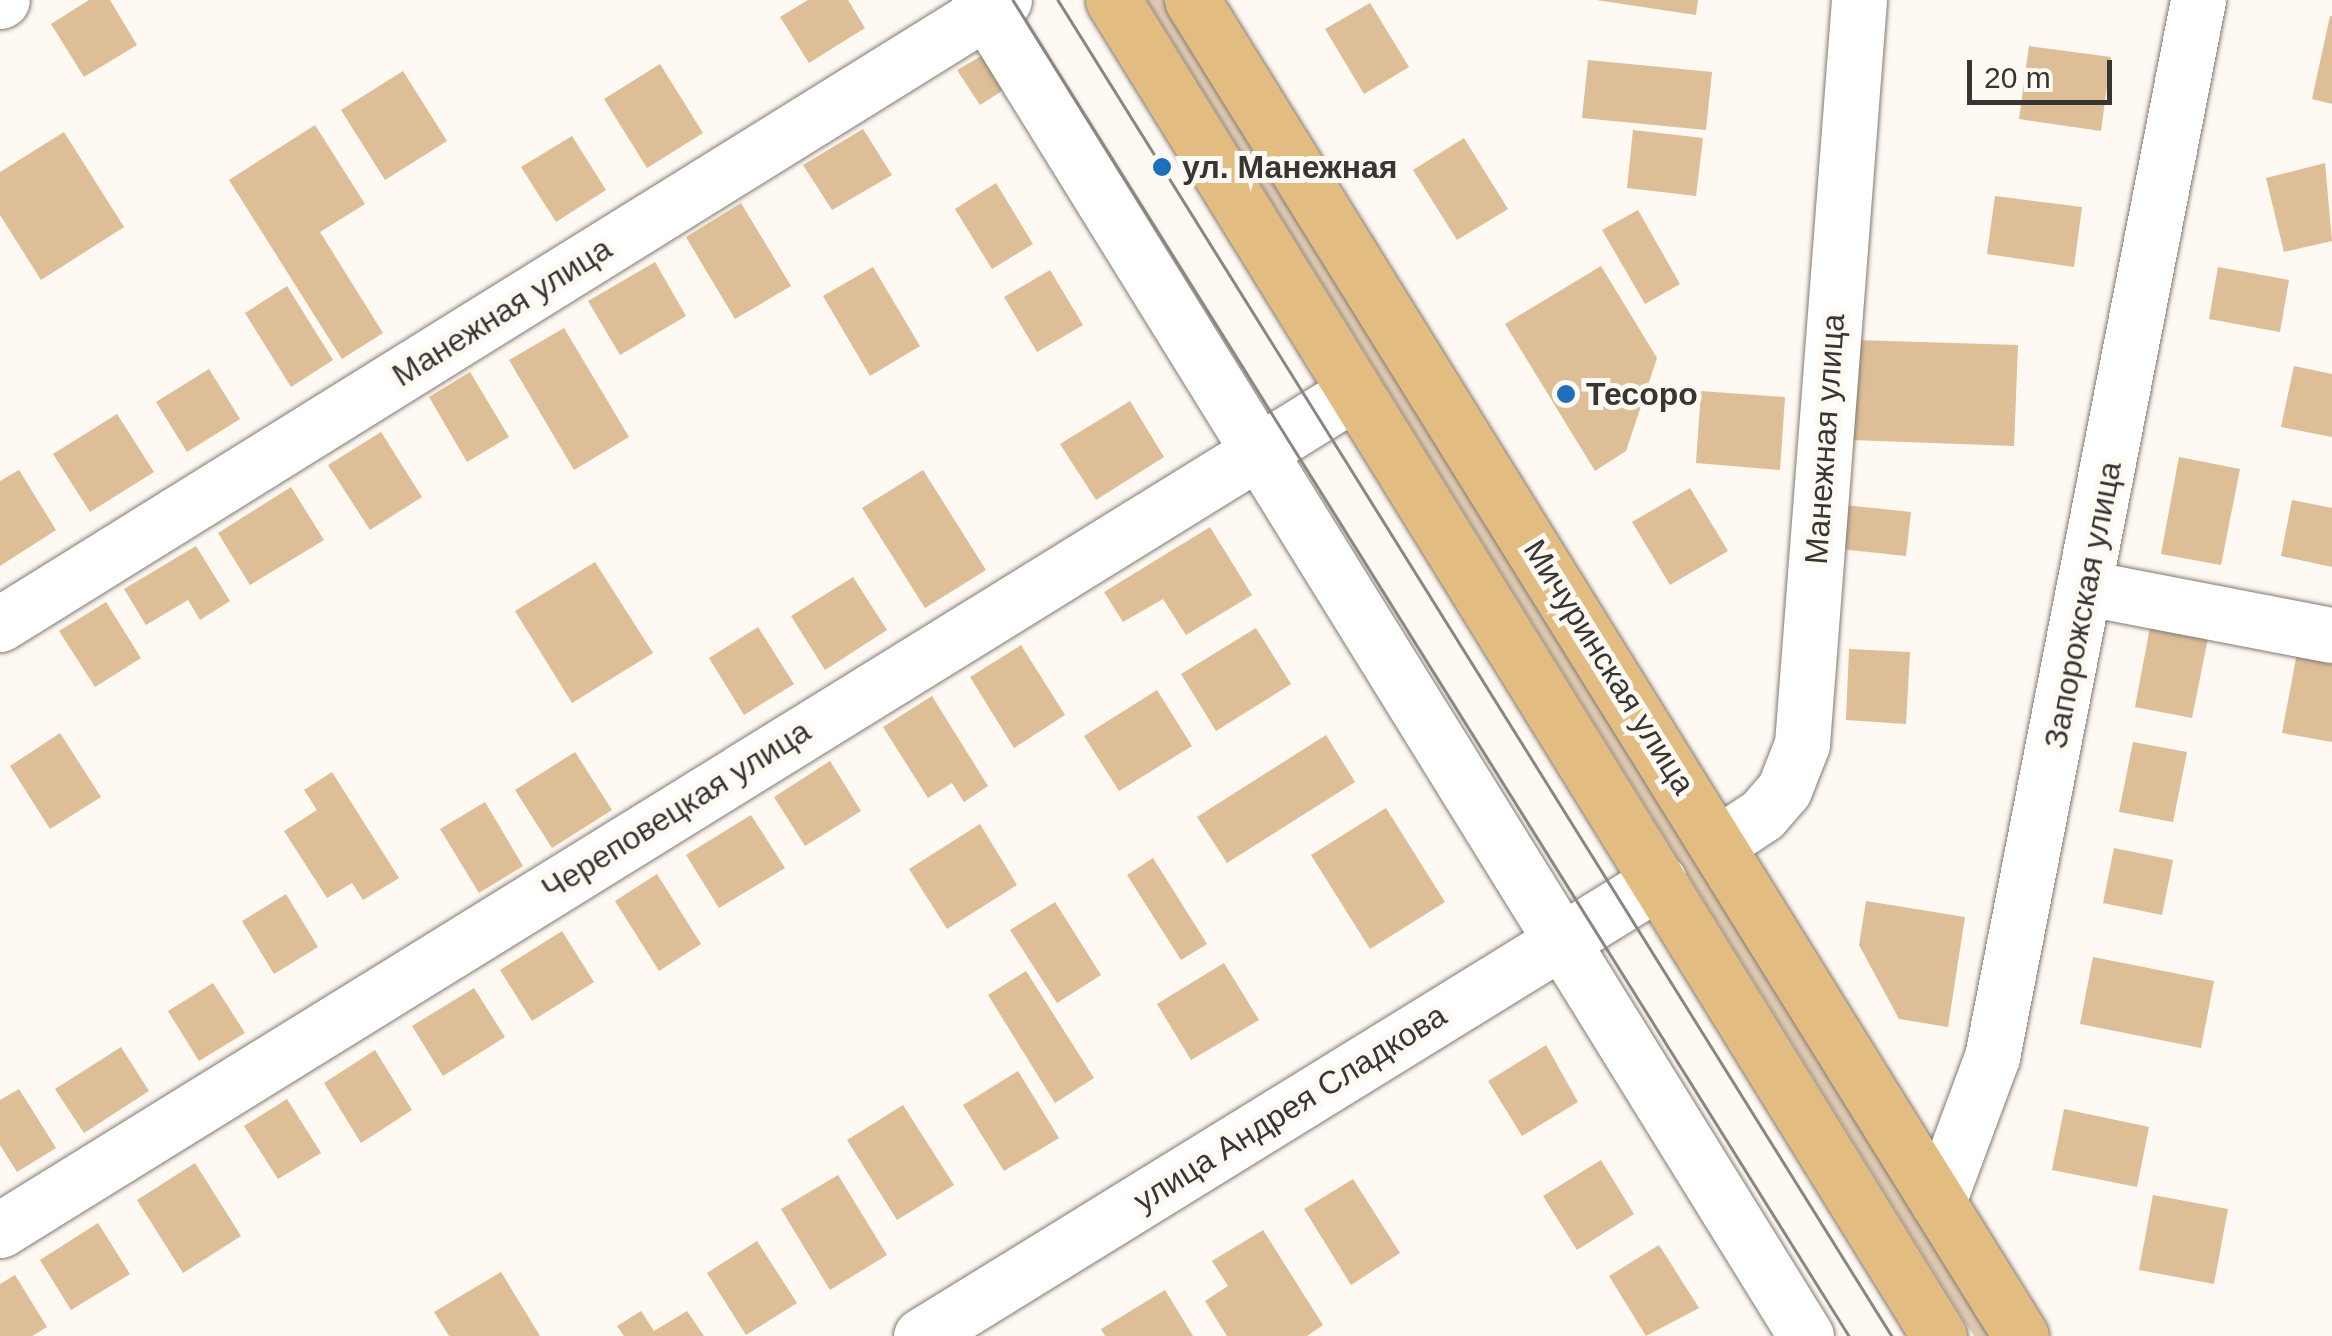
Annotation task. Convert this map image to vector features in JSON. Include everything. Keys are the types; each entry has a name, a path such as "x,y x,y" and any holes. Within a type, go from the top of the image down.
{"main road":[{"path":"1113,0 1938,1336"},
{"name":"Мичуринская улица","path":"1192,0 2021,1336"}],"street":[{"name":"Манежная улица","path":"1718,844 1762,815 1784,790 1802,744 1858,0"},
{"name":"Запорожская улица","path":"1938,1202 1992,1058 2087,588 2198,0"},
{"name":"Манежная улица","path":"0,624 990,4"},
{"path":"990,4 1257,450 1806,1336"},
{"name":"Череповецкая улица","path":"0,1230 1353,392"},
{"path":"2087,588 2332,635"},
{"name":"улица Андрея Сладкова","path":"921,1336 1659,881"}],"shaded area":[{"path":"1147,0 1163,0 1990,1336 1974,1336"}],"building":[{"path":"89,0 110,0 137,45 84,77 51,24"},
{"path":"808,0 848,0 865,28 809,63 780,17"},
{"path":"1596,0 1698,0 1696,15"},
{"path":"1370,3 1409,67 1364,94 1325,29"},
{"path":"2332,16 2332,104 2312,99"},
{"path":"2029,46 2111,57 2101,131 2019,119"},
{"path":"983,55 1005,89 980,105 957,70"},
{"path":"1588,60 1712,72 1706,130 1582,118"},
{"path":"660,64 703,133 647,168 604,99"},
{"path":"403,71 447,141 385,180 341,110"},
{"path":"315,125 365,204 320,232 383,333 342,359 229,180"},
{"path":"863,129 892,175 832,210 803,165"},
{"path":"1633,130 1703,138 1696,196 1627,188"},
{"path":"64,132 124,227 41,280 0,215 0,172"},
{"path":"572,136 606,190 556,222 521,167"},
{"path":"1464,138 1508,209 1457,240 1413,170"},
{"path":"2325,163 2332,241 2284,252 2266,178"},
{"path":"996,183 1033,244 992,269 955,209"},
{"path":"1995,196 2082,207 2074,267 1987,254"},
{"path":"741,203 791,286 735,319 686,237"},
{"path":"1638,210 1680,284 1645,304 1602,230"},
{"path":"655,262 686,316 620,355 588,301"},
{"path":"1601,266 1657,358 1626,451 1595,471 1505,324"},
{"path":"873,267 920,346 870,376 823,296"},
{"path":"2218,267 2289,280 2280,332 2209,319"},
{"path":"1050,270 1083,325 1037,352 1004,297"},
{"path":"287,286 333,360 291,387 245,313"},
{"path":"564,328 629,437 574,470 509,360"},
{"path":"1855,340 2018,345 2014,446 1852,440"},
{"path":"2294,366 2332,374 2332,437 2281,427"},
{"path":"209,369 240,419 187,452 156,402"},
{"path":"470,372 509,437 467,462 429,397"},
{"path":"1701,391 1785,397 1780,470 1696,463"},
{"path":"1130,401 1164,457 1096,500 1060,444"},
{"path":"117,414 154,472 90,512 53,454"},
{"path":"381,432 422,497 370,530 328,465"},
{"path":"2179,457 2240,469 2221,565 2161,554"},
{"path":"19,470 56,530 0,566 0,481"},
{"path":"923,470 986,570 925,608 862,508"},
{"path":"291,487 324,540 250,585 218,533"},
{"path":"1690,488 1728,551 1670,585 1632,522"},
{"path":"2292,500 2332,508 2332,567 2281,556"},
{"path":"1844,505 1911,512 1906,556 1840,549"},
{"path":"1210,527 1252,595 1186,635 1163,599 1123,622 1104,592"},
{"path":"196,546 230,601 200,620 188,600 146,625 124,589"},
{"path":"595,562 653,653 572,703 515,611"},
{"path":"853,577 887,630 825,670 791,616"},
{"path":"106,602 141,658 95,687 59,631"},
{"path":"758,627 794,684 744,715 709,658"},
{"path":"2150,627 2208,638 2192,718 2135,707"},
{"path":"1256,628 1291,684 1216,731 1181,674"},
{"path":"1021,645 1065,715 1014,748 970,677"},
{"path":"1849,649 1910,652 1906,724 1846,720"},
{"path":"2297,653 2332,660 2332,742 2282,733"},
{"path":"1157,690 1192,746 1119,791 1084,736"},
{"path":"932,696 988,786 964,802 952,783 928,798 883,727"},
{"path":"60,733 101,797 50,829 10,766"},
{"path":"1326,735 1355,782 1227,863 1197,817"},
{"path":"2133,742 2187,752 2173,822 2119,812"},
{"path":"575,752 612,810 552,848 515,790"},
{"path":"830,761 861,811 805,846 774,797"},
{"path":"332,772 399,878 363,900 352,883 327,898 284,831 317,810 304,790"},
{"path":"485,802 523,866 479,893 440,829"},
{"path":"1386,808 1445,902 1370,949 1311,855"},
{"path":"751,815 785,868 719,908 686,855"},
{"path":"980,824 1017,885 947,929 909,869"},
{"path":"2114,848 2173,860 2162,915 2103,903"},
{"path":"1153,858 1207,944 1181,960 1127,875"},
{"path":"657,874 701,944 659,971 615,901"},
{"path":"286,894 318,947 274,974 242,921"},
{"path":"1866,901 1965,917 1948,1027 1899,1019 1859,945"},
{"path":"1055,902 1101,975 1057,1003 1010,930"},
{"path":"562,931 594,982 532,1021 500,970"},
{"path":"2093,957 2214,981 2201,1048 2080,1024"},
{"path":"1224,963 1259,1020 1191,1060 1157,1004"},
{"path":"1026,971 1094,1078 1055,1103 988,995"},
{"path":"213,983 245,1033 199,1061 168,1011"},
{"path":"474,988 505,1037 443,1076 412,1026"},
{"path":"1546,1045 1578,1102 1522,1136 1488,1081"},
{"path":"121,1047 149,1091 84,1133 55,1089"},
{"path":"375,1050 412,1110 361,1143 324,1083"},
{"path":"1018,1071 1059,1138 1004,1171 963,1105"},
{"path":"19,1089 56,1148 17,1172 0,1145 0,1100"},
{"path":"287,1099 321,1153 278,1179 244,1126"},
{"path":"903,1105 954,1185 897,1220 847,1140"},
{"path":"2064,1109 2149,1127 2137,1187 2052,1170"},
{"path":"1601,1160 1634,1214 1577,1250 1543,1196"},
{"path":"195,1163 241,1236 183,1273 137,1200"},
{"path":"838,1175 887,1255 830,1290 781,1209"},
{"path":"1353,1179 1400,1253 1351,1285 1304,1209"},
{"path":"2153,1195 2228,1209 2214,1284 2139,1270"},
{"path":"98,1223 130,1274 71,1310 40,1260"},
{"path":"1263,1230 1323,1325 1307,1336 1227,1336 1205,1301 1228,1286 1212,1261"},
{"path":"757,1241 797,1303 746,1335 707,1273"},
{"path":"1659,1245 1699,1308 1646,1336 1609,1276"},
{"path":"501,1272 540,1336 449,1336 434,1312"},
{"path":"15,1275 47,1327 32,1336 0,1336 0,1284"},
{"path":"1165,1290 1193,1336 1105,1336 1101,1329"},
{"path":"641,1311 654,1331 687,1311 704,1336 624,1336 617,1326"}],"tram line":[{"path":"1013,0 1849,1336"},
{"path":"1058,0 1892,1336"}],"place":[{"name":"ул. Манежная","path":"1162,167"},
{"name":"Тесоро","path":"1566,394"}]}
